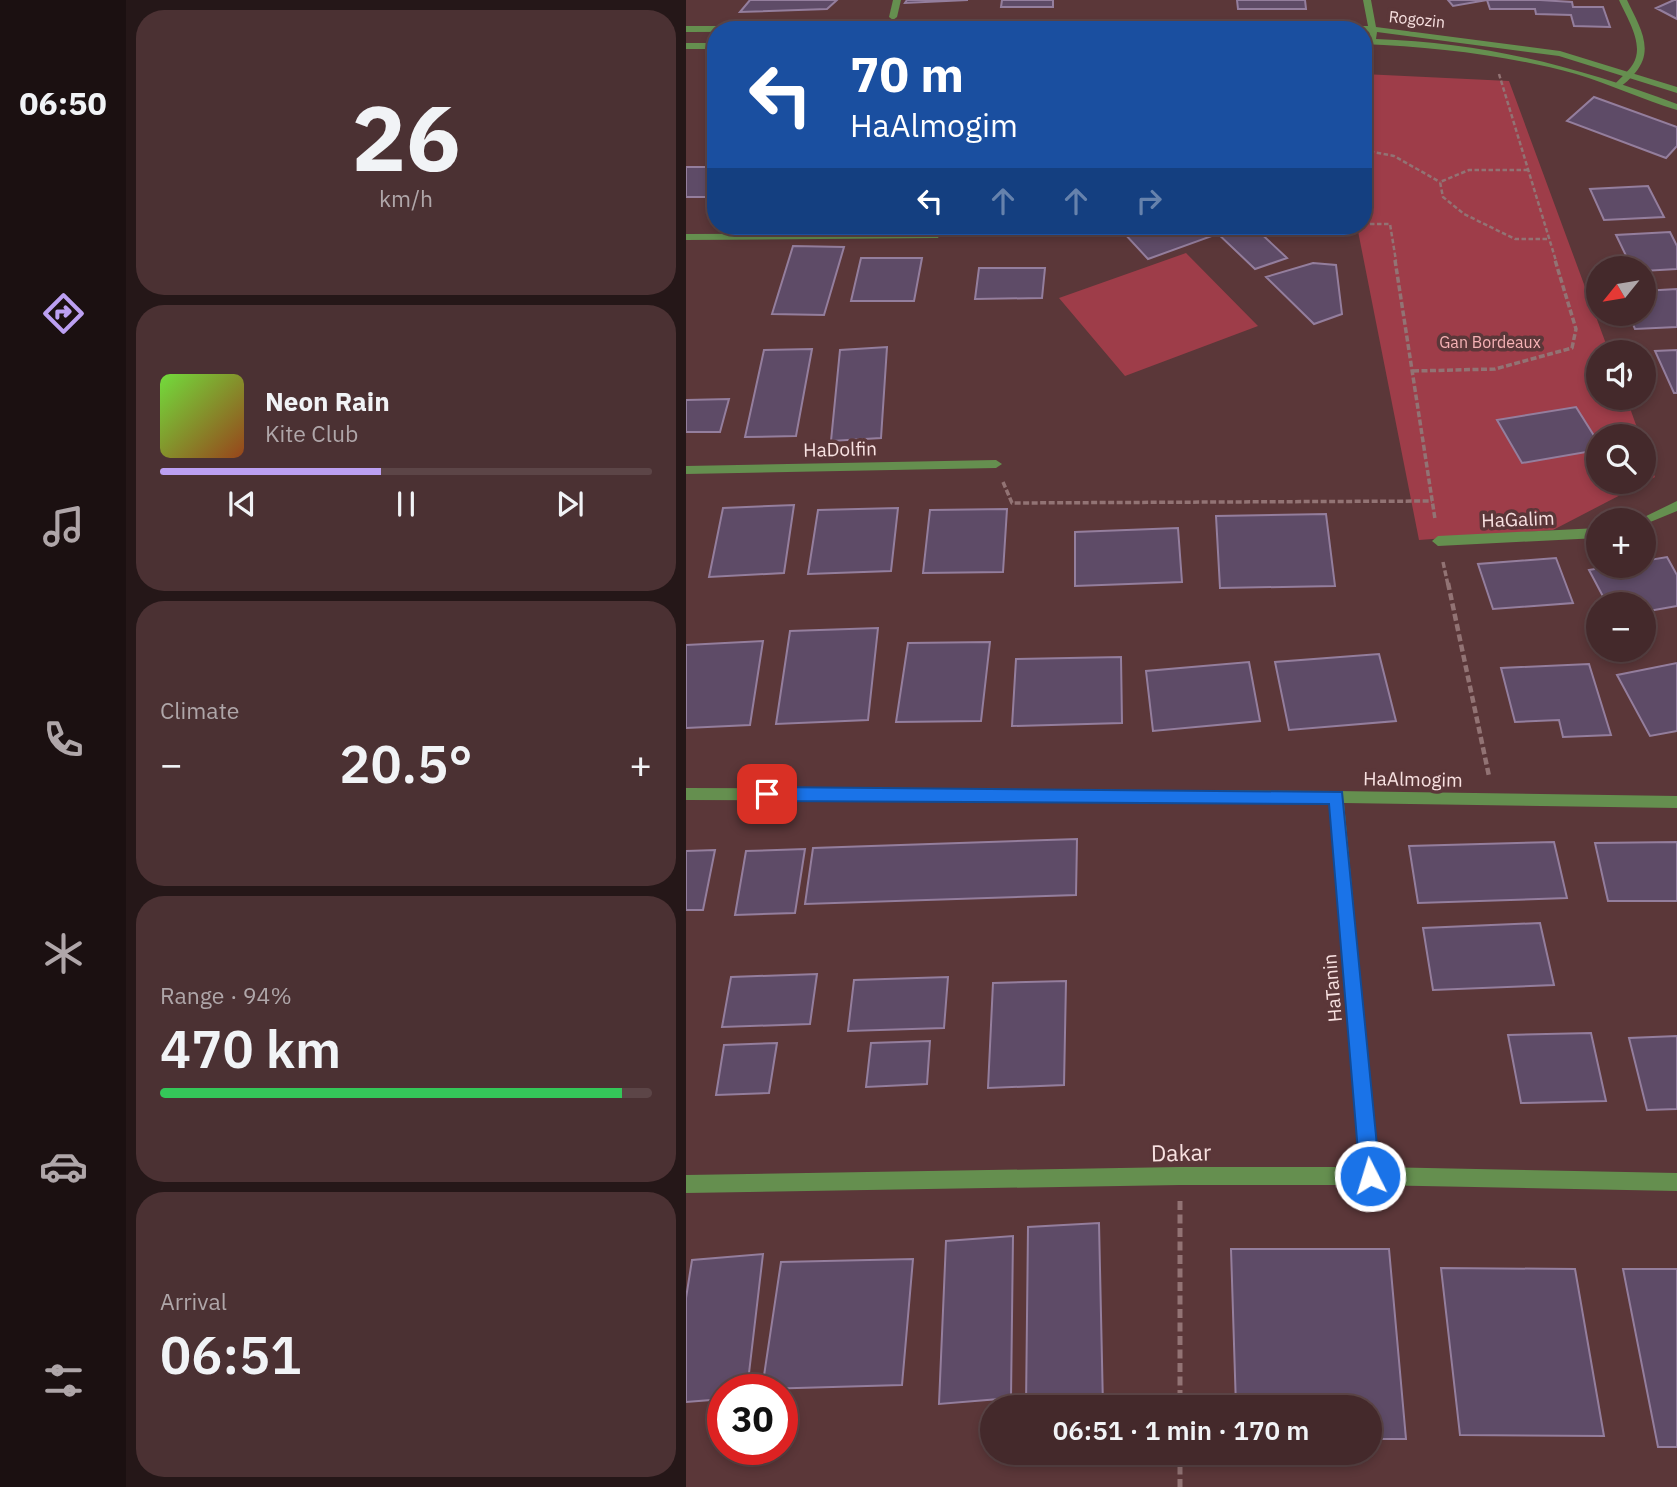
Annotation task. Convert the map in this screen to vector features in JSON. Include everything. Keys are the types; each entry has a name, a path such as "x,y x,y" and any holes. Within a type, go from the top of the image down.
{"street":[{"path":"892,17 897,0"},
{"path":"1367,0 1371,21"},
{"path":"1618,85 1640,61 1641,46 1623,0"},
{"path":"1372,24 1375,41"},
{"name":"Rogozin","path":"686,29 707,29"},
{"name":"Rogozin","path":"1373,29 1513,45 1560,54 1629,73 1677,90"},
{"name":"Rogozin","path":"1375,41 1493,55 1549,65 1618,85 1677,107"},
{"path":"686,46 707,46"},
{"path":"686,237 934,236"},
{"name":"HaDolfin","path":"686,470 996,464"},
{"path":"1656,516 1677,505"},
{"name":"HaGalim","path":"1438,541 1586,534"},
{"name":"HaAlmogim","path":"686,794 1336,797 1677,803"},
{"name":"HaTanin","path":"1336,797 1370,1176"},
{"name":"Dakar","path":"686,1184 1180,1176 1370,1176 1677,1182"}],"path":[{"path":"1413,371 1494,369 1572,348 1576,329 1493,55"},
{"path":"1372,150 1383,150 1415,165 1440,182 1443,197 1464,214 1515,239 1549,239"},
{"path":"1440,182 1469,170 1528,170"},
{"path":"1372,224 1390,224 1438,541 1494,800"},
{"path":"996,464 1012,503 1432,501"},
{"path":"1180,1176 1180,1395"},
{"path":"1180,1465 1180,1487"}],"green space":[{"name":"Gan Bordeaux","path":"1372,74 1509,81 1586,290 1586,326 1599,326 1605,340 1586,340 1586,410 1631,410 1636,424 1586,424 1586,494 1622,494 1595,508 1586,508 1586,513 1553,530 1419,540 1359,235 1372,235"},
{"path":"1186,253 1258,326 1125,376 1059,298"}],"building":[{"path":"750,0 837,0 827,9 740,12"},
{"path":"907,0 968,0 905,3"},
{"path":"1002,0 1053,0 1053,7 1001,7"},
{"path":"1237,0 1305,0 1306,9 1238,9"},
{"path":"1448,0 1487,0 1453,6"},
{"path":"1487,0 1540,0 1572,2 1573,7 1603,7 1610,27 1574,26 1571,15 1536,14 1535,9 1490,9"},
{"path":"1677,0 1677,19 1656,8"},
{"path":"1594,97 1677,127 1677,146 1666,158 1567,121"},
{"path":"686,167 707,167 707,197 686,197"},
{"path":"1648,186 1664,217 1604,220 1590,189"},
{"path":"1670,232 1677,246 1677,269 1656,270 1656,256 1626,256 1616,235"},
{"path":"1126,235 1212,236 1148,259"},
{"path":"1219,235 1263,235 1287,258 1255,269"},
{"path":"793,246 844,247 824,315 772,314"},
{"path":"861,258 922,258 914,301 851,301"},
{"path":"1313,263 1336,265 1342,314 1314,324 1266,277"},
{"path":"979,268 1045,268 1042,298 975,299"},
{"path":"1677,289 1677,327 1635,329 1634,326 1656,326 1656,290"},
{"path":"887,347 881,438 831,441 840,350"},
{"path":"812,349 796,436 745,437 764,350"},
{"path":"1677,350 1677,393 1674,393 1656,351"},
{"path":"729,399 720,432 686,432 686,400"},
{"path":"1576,407 1587,424 1586,452 1522,463 1497,420"},
{"path":"794,505 784,573 709,577 723,508"},
{"path":"898,508 891,571 808,574 818,510"},
{"path":"1007,509 1003,572 923,573 930,510"},
{"path":"1326,514 1335,586 1220,588 1216,516"},
{"path":"1178,528 1182,582 1075,586 1075,532"},
{"path":"1667,557 1677,575 1677,606 1656,610 1656,592 1601,592 1593,578 1656,578 1656,559"},
{"path":"1556,558 1573,603 1493,609 1478,564"},
{"path":"878,628 868,720 776,724 790,631"},
{"path":"763,641 750,725 686,728 686,645"},
{"path":"990,642 981,721 896,722 908,643"},
{"path":"1379,654 1396,721 1289,730 1275,662"},
{"path":"1121,657 1122,723 1012,726 1016,659"},
{"path":"1249,662 1260,721 1153,731 1146,671"},
{"path":"1677,663 1677,731 1650,736 1617,675"},
{"path":"1589,664 1611,735 1563,737 1559,720 1515,722 1501,668"},
{"path":"1077,839 1076,895 805,904 813,848"},
{"path":"1554,842 1567,898 1418,903 1409,846"},
{"path":"1677,842 1677,901 1608,901 1595,843"},
{"path":"805,849 795,913 735,915 746,851"},
{"path":"715,850 703,910 686,910 686,851"},
{"path":"1540,923 1554,985 1433,990 1423,928"},
{"path":"817,974 810,1024 722,1027 731,977"},
{"path":"948,977 944,1028 848,1031 854,980"},
{"path":"1066,981 1064,1085 988,1088 993,983"},
{"path":"1591,1033 1606,1101 1521,1103 1508,1035"},
{"path":"1677,1036 1677,1109 1647,1110 1629,1038"},
{"path":"930,1041 927,1084 866,1087 871,1043"},
{"path":"777,1043 769,1093 716,1095 724,1045"},
{"path":"1099,1223 1103,1395 1026,1395 1028,1227"},
{"path":"1013,1236 1011,1395 980,1395 980,1401 939,1404 946,1241"},
{"path":"1231,1249 1389,1249 1406,1439 1382,1439 1382,1395 1236,1395"},
{"path":"763,1254 749,1374 707,1374 707,1400 686,1402 686,1298 692,1260"},
{"path":"913,1259 902,1385 798,1388 798,1374 764,1374 781,1262"},
{"path":"1441,1268 1575,1269 1604,1436 1460,1435"},
{"path":"1623,1269 1677,1269 1677,1447 1658,1447"}],"route":[{"path":"767,794 1336,797 1370,1176"}]}
